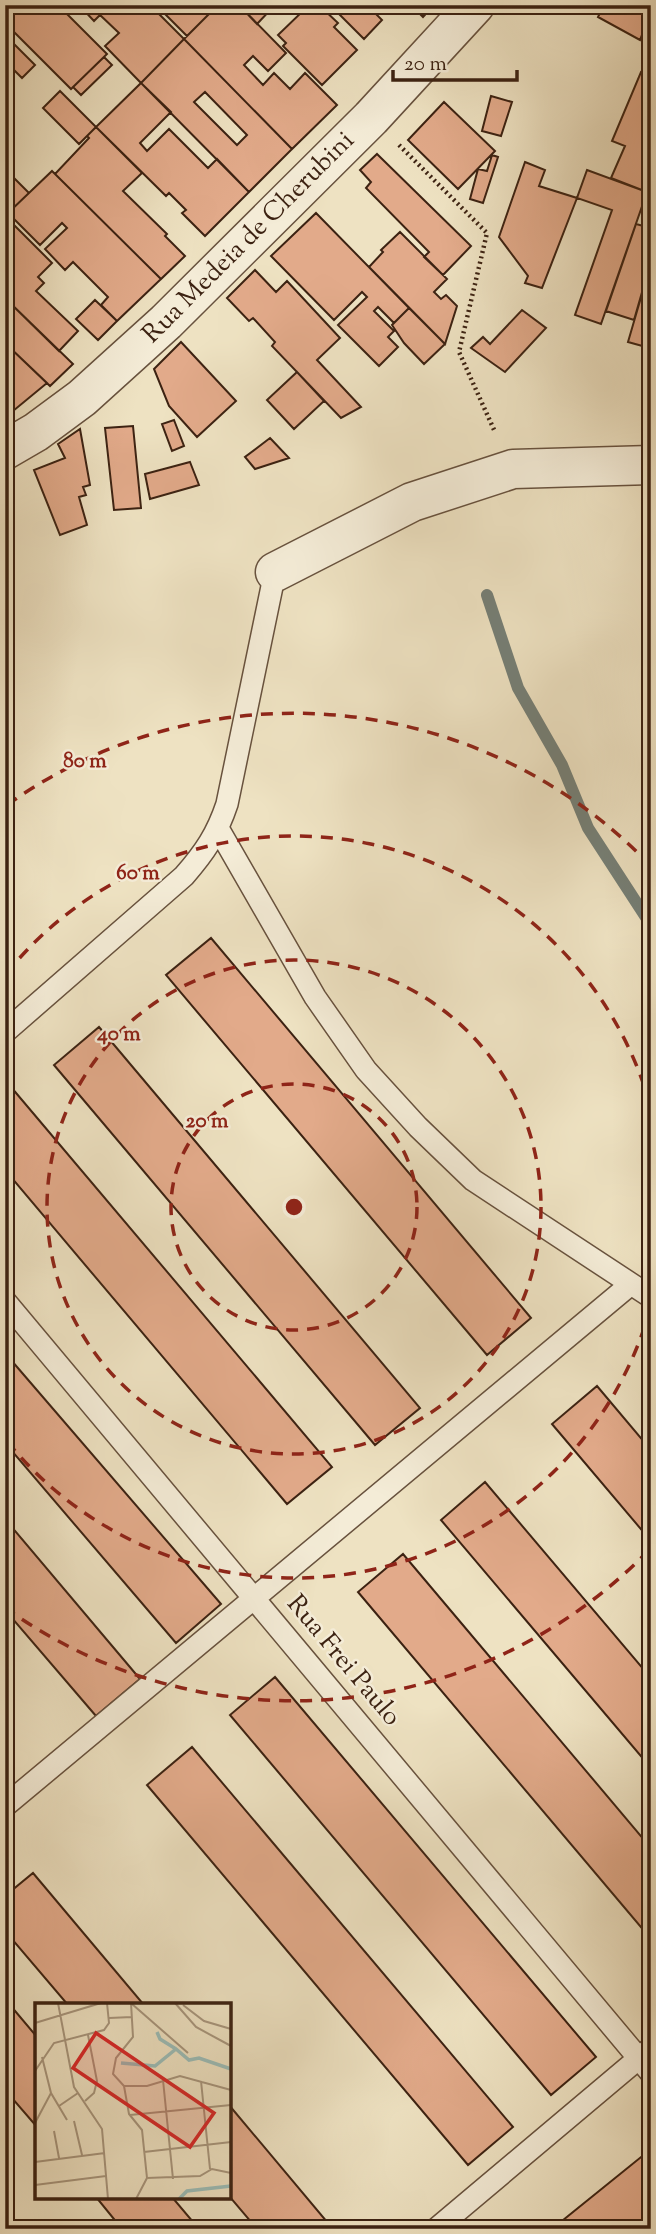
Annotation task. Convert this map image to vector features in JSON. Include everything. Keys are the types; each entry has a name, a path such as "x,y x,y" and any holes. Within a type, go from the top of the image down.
{"street":[{"name":"Rua Medeia de Cherubini","path":"5,450 37,432 126,360 371,118 475,5"},
{"path":"275,572 412,502 513,469 651,465"}],"lane":[{"path":"5,1032 184,876 204,854 219,830 228,804 275,572"},
{"path":"219,830 315,997 366,1070 392,1099 473,1180 651,1297"},
{"path":"5,1806 631,1284"},
{"name":"Rua Frei Paulo","path":"5,1301 254,1599 647,2060"},
{"path":"436,2229 647,2060"}],"path":[{"path":"371,118 487,233 459,352 513,469"}],"building":[{"path":"5,5 58,5 107,54 71,89 15,33 9,39 5,35"},
{"path":"79,5 150,5 184,39 141,83 105,46 119,33 100,15 94,21"},
{"path":"156,5 218,5 187,36"},
{"path":"218,5 239,5 286,53 268,71 253,56 244,65 263,85 274,73 290,89 305,73 337,105 292,149 184,39"},
{"path":"239,5 275,5 257,24"},
{"path":"330,5 367,5 382,20 364,39"},
{"path":"411,5 434,5 423,17"},
{"path":"604,5 633,5 648,19 640,40 598,17"},
{"path":"308,6 316,13 321,7 338,23 334,27 357,50 322,85 283,46 286,43 278,35"},
{"path":"5,35 35,65 22,78 5,61"},
{"path":"184,39 292,149 249,192 141,83","holes":["205,92 247,135 237,145 194,102"]},
{"path":"104,57 112,65 81,95 73,87"},
{"path":"641,72 651,76 651,181 647,192 611,178 625,146 612,141"},
{"path":"141,83 171,112 140,143 147,151 169,129 208,168 217,159 249,192 205,236 182,213 186,210 169,193 166,196 96,127"},
{"path":"60,91 96,127 79,144 43,108"},
{"path":"491,96 512,102 501,136 482,131"},
{"path":"444,102 495,151 458,189 408,140"},
{"path":"96,127 142,173 123,191 167,234 165,236 185,256 161,279 55,174"},
{"path":"377,154 471,246 443,275 424,257 429,252 366,188 371,182 360,170"},
{"path":"492,155 498,157 483,203 470,199 478,169 487,171"},
{"path":"525,162 545,170 539,186 577,198 542,288 525,283 528,276 499,237"},
{"path":"5,169 29,193 8,213 5,210"},
{"path":"587,170 647,192 601,324 575,315 612,210 577,198"},
{"path":"52,171 161,279 117,321 101,305 108,297 73,262 65,270 45,249 67,228 62,223 40,245 8,213"},
{"path":"316,213 409,308 394,323 378,307 374,311 394,331 388,337 398,347 379,366 338,325 367,297 362,292 334,320 271,256"},
{"path":"9,220 52,263 38,277 44,283 36,291 78,331 59,351 5,298 5,224"},
{"path":"636,224 651,228 651,261 634,320 606,311"},
{"path":"400,232 447,279 434,292 441,299 446,295 457,306 445,344 369,267 383,252 381,250"},
{"path":"651,263 651,329 646,347 628,342"},
{"path":"255,270 276,292 287,281 340,338 317,360 361,407 341,418 272,346 275,342 253,318 249,321 227,298"},
{"path":"5,298 73,364 50,386 5,343"},
{"path":"95,300 117,321 98,340 76,319"},
{"path":"409,308 445,344 424,364 404,343 392,325"},
{"path":"522,310 546,328 505,372 471,348 483,337 490,344"},
{"path":"181,342 236,401 197,437 169,406 154,369"},
{"path":"5,343 47,383 7,416 5,414"},
{"path":"297,372 324,401 294,429 267,400"},
{"path":"174,420 184,446 172,451 162,424"},
{"path":"133,426 141,508 114,510 105,428"},
{"path":"80,429 90,485 83,487 86,495 79,497 87,525 60,535 34,470 65,458 58,444"},
{"path":"270,438 289,458 255,469 245,457"},
{"path":"190,462 199,485 150,499 145,474"},
{"path":"211,938 531,1318 487,1355 166,975"},
{"path":"99,1027 420,1408 375,1445 54,1065"},
{"path":"11,1087 332,1467 287,1504 5,1170 5,1092"},
{"path":"5,1353 221,1604 176,1643 5,1443"},
{"path":"597,1386 651,1450 651,1541 552,1424"},
{"path":"485,1482 651,1678 651,1768 441,1520"},
{"path":"5,1519 140,1679 96,1716 5,1610"},
{"path":"403,1554 651,1848 651,1939 358,1592"},
{"path":"275,1677 596,2057 551,2095 230,1715"},
{"path":"192,1747 513,2127 468,2165 147,1785"},
{"path":"33,1873 142,2003 66,2003 5,1931 5,1896"},
{"path":"5,1999 35,2035 35,2125 5,2090"},
{"path":"231,2107 333,2229 257,2229 231,2198"},
{"path":"651,2149 651,2224 645,2229 552,2229"},
{"path":"98,2199 174,2199 199,2229 122,2229"}],"waterway":[{"path":"487,595 518,688 562,765 588,828 651,925"}]}
